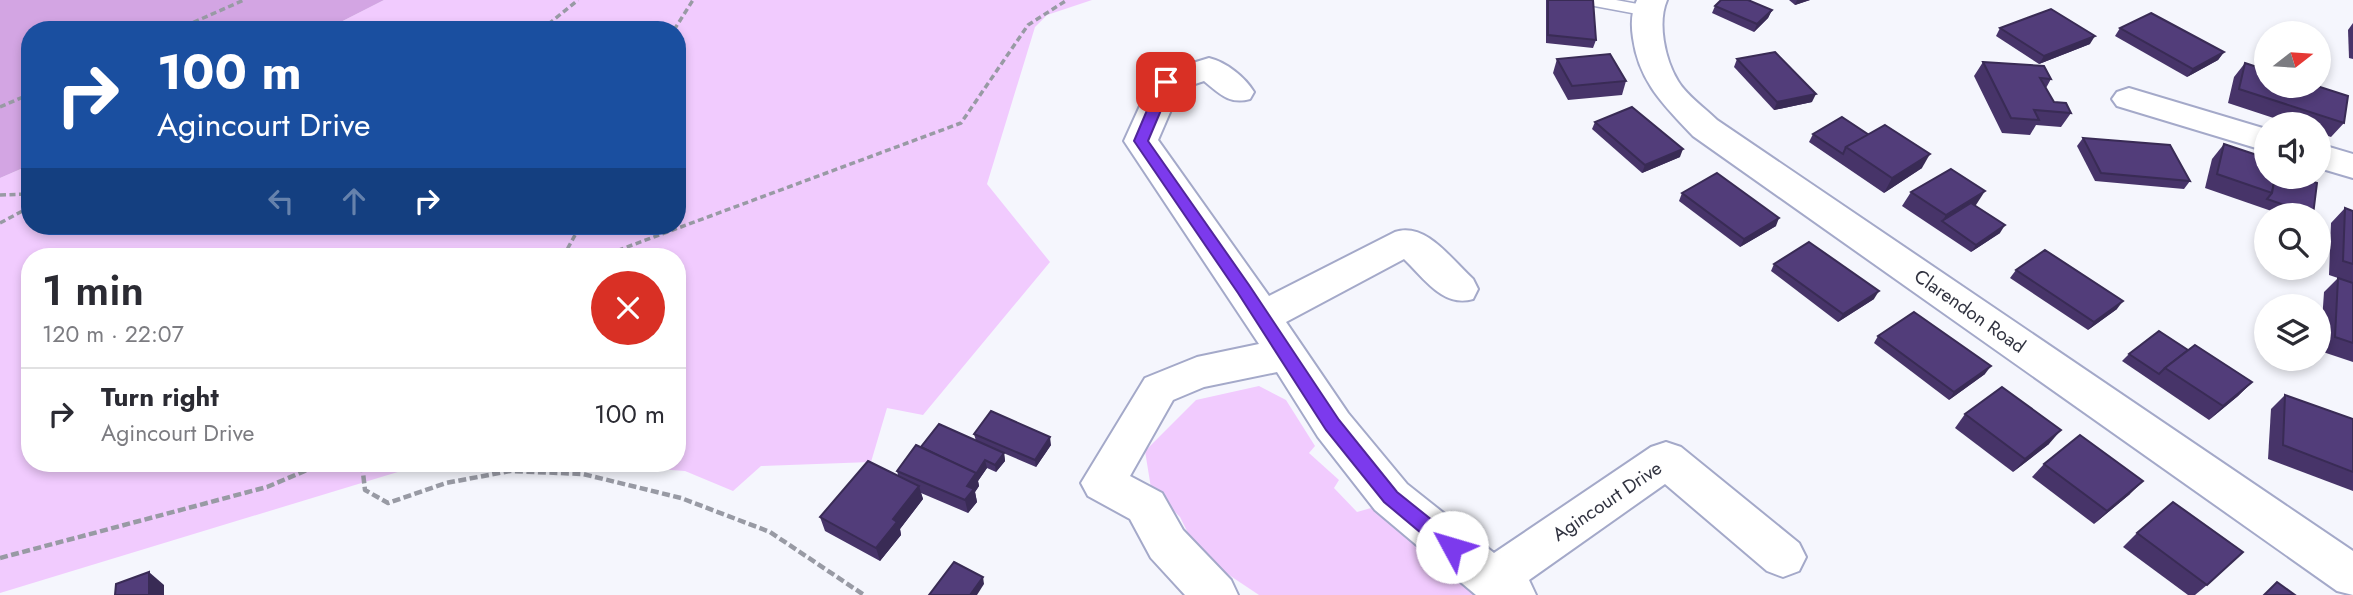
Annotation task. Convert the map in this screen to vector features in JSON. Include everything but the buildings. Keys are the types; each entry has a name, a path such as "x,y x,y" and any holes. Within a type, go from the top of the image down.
{"street":[{"name":"Clarendon Road","path":"1650,5 1649,45 1664,84 1705,128 2353,578"},
{"name":"Agincourt Drive","path":"1238,92 1209,68 1166,82 1141,141 1333,425 1391,497 1503,587 1666,460 1783,557"},
{"path":"2129,99 2254,136"},
{"path":"2331,160 2353,166"},
{"path":"1262,317 1408,241 1459,289"},
{"path":"1215,595 1167,544 1146,506 1103,483 1159,389 1197,373 1287,354"}],"lane":[{"path":"1589,0 1650,5"}],"path":[{"path":"196,21 244,0"},
{"path":"552,21 579,0"},
{"path":"680,21 693,0"},
{"path":"686,225 961,123 1028,25 1068,0"},
{"path":"0,107 21,98"},
{"path":"0,195 21,194"},
{"path":"0,223 21,212"},
{"path":"624,248 659,235"},
{"path":"0,558 267,486 301,472"},
{"path":"363,472 365,490 387,503 446,483 505,472"},
{"path":"534,472 583,474 681,498 770,532 864,595"}],"shaded area":[{"path":"0,0 384,0 343,21 21,21 21,169 0,178"},
{"path":"384,0 1092,0 1047,15 1035,27 987,184 1050,262 923,415 887,408 871,462 761,466 733,491 686,471 686,248 21,248 21,472 398,472 0,593 0,178 21,169 21,235 686,235 686,21 343,21"},
{"path":"1259,386 1286,400 1315,446 1309,453 1339,480 1334,488 1357,512 1378,506 1474,595 1259,595 1199,555 1180,517 1151,488 1145,451 1196,400"}],"route":[{"path":"1166,82 1141,141 1244,289 1333,425 1391,497 1452,547"}]}
